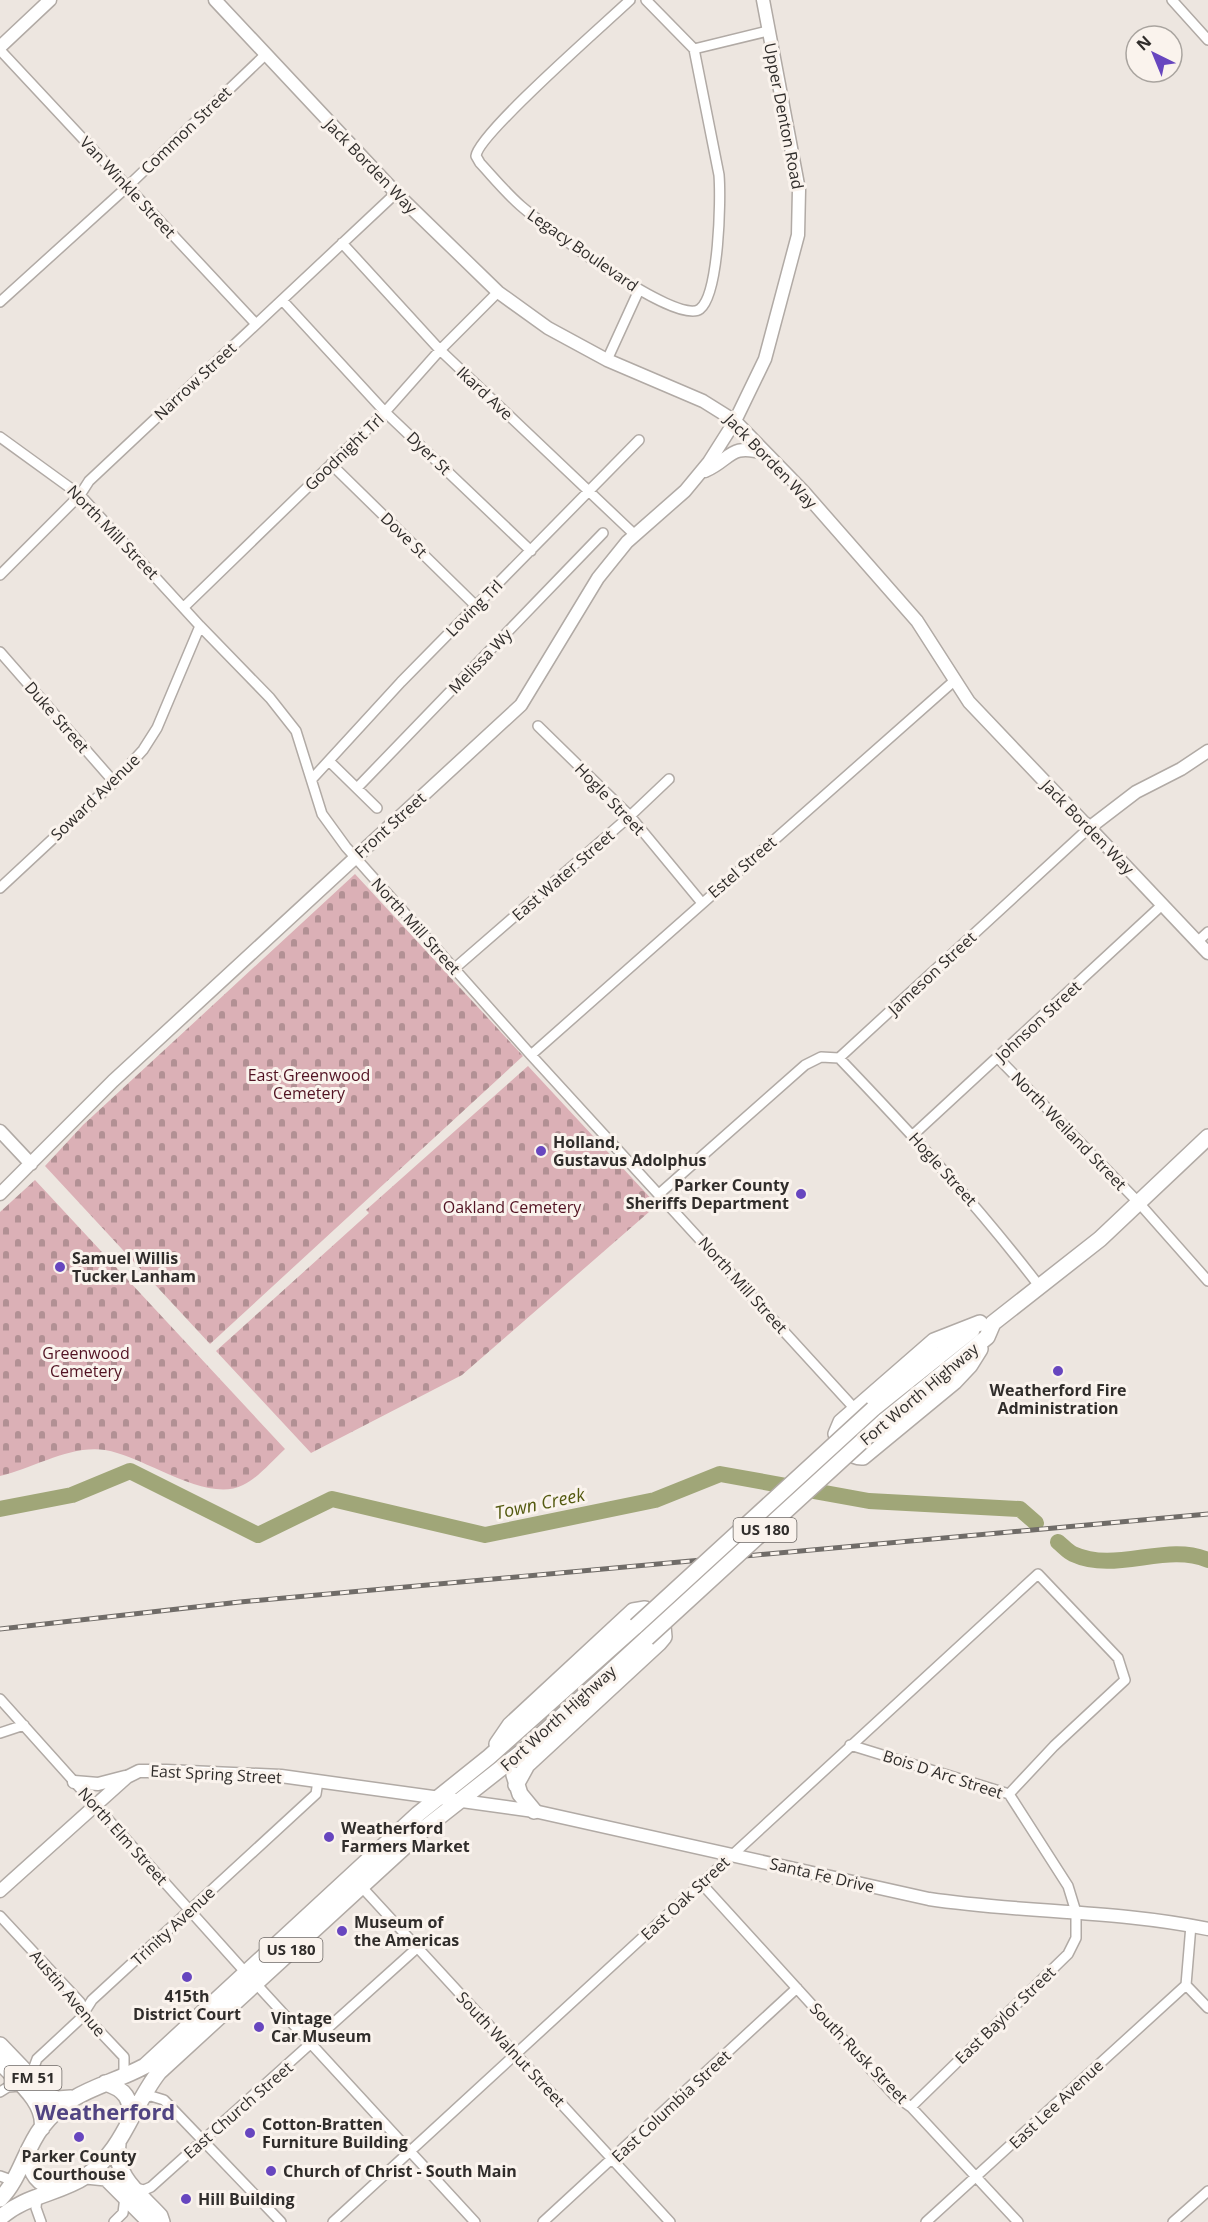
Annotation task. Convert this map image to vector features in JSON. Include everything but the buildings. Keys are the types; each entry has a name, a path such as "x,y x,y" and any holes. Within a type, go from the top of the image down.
{"main road":[{"name":"Fort Worth Highway","path":"124,2075 145,2066 250,1978 356,1881 439,1797 489,1757 636,1626 873,1410 1040,1287 1139,1203 1208,1137"},
{"name":"Fort Worth Highway","path":"356,1881 528,1747 987,1328"},
{"path":"987,1328 970,1365 954,1382 919,1407 870,1452 857,1457 851,1454 836,1434 841,1422 855,1409 934,1341 987,1328"},
{"path":"489,1757 510,1725 633,1611 639,1608 650,1611 663,1626 664,1636 527,1765 516,1785"},
{"path":"528,1747 515,1772 516,1785 534,1811"},
{"name":"Fort Worth Highway","path":"130,2120 141,2098 159,2072 250,1978"},
{"name":"FM 51","path":"0,2044 26,2080 44,2117 42,2128"},
{"name":"FM 51","path":"0,2062 49,2096 57,2099 71,2098"},
{"name":"US 180","path":"0,2199 7,2179 27,2154 42,2128 71,2098 124,2075"},
{"path":"105,2083 120,2088 126,2095 131,2106 130,2120"},
{"name":"US 180","path":"0,2218 20,2204 86,2176 118,2144 130,2120"},
{"path":"118,2144 118,2166 130,2192 150,2222"},
{"path":"27,2154 33,2175 48,2187 58,2189"},
{"path":"86,2176 106,2178 130,2192 160,2216 162,2222"}],"street":[{"path":"0,49 50,0"},
{"name":"Jack Borden Way","path":"215,0 396,193 498,292 548,328 607,360 703,401 735,421 917,621 954,681 985,719 1208,953"},
{"name":"Legacy Boulevard","path":"630,0 515,108 480,144 476,156 480,163 535,217 639,290 683,311 694,312 702,308 706,299 716,259 721,196 719,175 694,49"},
{"path":"646,0 694,49 768,31"},
{"name":"Upper Denton Road","path":"735,421 765,358 798,235 799,190 764,0"},
{"path":"1172,0 1208,40"},
{"name":"Van Winkle Street","path":"0,49 256,324"},
{"name":"Common Street","path":"0,302 127,187 265,55"},
{"name":"Narrow Street","path":"0,575 80,495 89,481 396,193"},
{"name":"Ikard Ave","path":"342,243 440,350 635,535"},
{"path":"607,360 639,290"},
{"name":"Goodnight Trl","path":"184,607 385,412 440,350 498,292"},
{"name":"Dyer St","path":"282,300 385,412 531,551"},
{"name":"Front Street","path":"0,1194 113,1081 521,705 598,578 635,535 685,491 735,421"},
{"name":"North Mill Street","path":"0,437 80,495 200,626 270,698 296,731 322,814 355,857 531,1055 855,1409"},
{"name":"Loving Trl","path":"312,779 476,606 639,440"},
{"path":"699,474 712,468 735,450 747,448 766,453"},
{"name":"Dove St","path":"331,464 476,606"},
{"name":"Melissa Wy","path":"357,788 603,534"},
{"name":"Soward Avenue","path":"0,888 114,782 143,750 157,728 200,626"},
{"name":"Duke Street","path":"0,652 114,782"},
{"name":"Estel Street","path":"531,1055 954,681"},
{"name":"Hogle Street","path":"538,726 630,816 702,903"},
{"name":"Jameson Street","path":"839,1058 1089,828 1136,792 1181,769 1208,751"},
{"path":"329,761 377,808"},
{"name":"East Water Street","path":"455,968 669,780"},
{"name":"Johnson Street","path":"913,1135 1162,905"},
{"path":"1197,942 1208,932"},
{"path":"659,1194 805,1065 821,1057 839,1058"},
{"name":"Hogle Street","path":"839,1058 913,1135 997,1230 1040,1287"},
{"name":"North Weiland Street","path":"998,1058 1139,1203 1208,1281"},
{"path":"0,1131 31,1164"},
{"name":"East Oak Street","path":"333,2222 1038,1574 1118,1658 1125,1680 1054,1746 1009,1794"},
{"name":"North Elm Street","path":"0,1699 250,1978 475,2222"},
{"path":"0,1733 24,1725"},
{"name":"Bois D Arc Street","path":"850,1745 1009,1794 1055,1863 1068,1886 1076,1912"},
{"name":"East Spring Street","path":"0,1891 94,1805 127,1777 139,1771 318,1781 439,1797"},
{"path":"74,1782 98,1784 127,1777"},
{"name":"Trinity Avenue","path":"26,2080 37,2059 84,2012 92,2000 316,1794 318,1781"},
{"name":"Santa Fe Drive","path":"439,1797 534,1811 929,1899 982,1907 1076,1912 1208,1929"},
{"name":"South Walnut Street","path":"356,1881 670,2222"},
{"name":"South Rusk Street","path":"701,1883 894,2095 911,2107 1018,2222"},
{"name":"East Baylor Street","path":"911,2107 1068,1954 1076,1938 1076,1912"},
{"name":"Austin Avenue","path":"0,1916 80,2002 84,2012 124,2057 124,2075"},
{"path":"1191,1925 1186,1985 1208,2008"},
{"name":"East Church Street","path":"130,2192 152,2187 418,1947"},
{"name":"East Lee Avenue","path":"926,2222 1186,1985"},
{"name":"East Columbia Street","path":"543,2222 797,1988"},
{"path":"0,2092 26,2080"},
{"path":"141,2098 151,2096 164,2100 281,2222"},
{"path":"1173,2222 1208,2191"},
{"path":"114,2222 123,2212 130,2192"},
{"path":"37,2196 36,2208 41,2222"}],"green space":[{"name":"East Greenwood Cemetery","path":"355,874 523,1056 210,1344 45,1166 83,1125"},
{"name":"Oakland Cemetery","path":"528,1066 657,1205 462,1375 311,1453 216,1351 369,1213 366,1210"},
{"name":"Greenwood Cemetery","path":"35,1180 285,1449 254,1478 243,1485 228,1489 211,1488 193,1484 121,1454 92,1449 65,1454 0,1476 0,1212"}],"waterway":[{"name":"Town Creek","path":"0,1509 72,1495 130,1471 258,1535 332,1499 485,1535 655,1500 720,1474 869,1501 1020,1509 1036,1523"},
{"name":"Town Creek","path":"1058,1542 1071,1553 1089,1559 1124,1560 1175,1554 1192,1555 1208,1560"}],"railway":[{"path":"0,1629 240,1602 1208,1514"}],"place":[{"name":"Holland, Gustavus Adolphus","path":"541,1151"},
{"name":"Parker County Sheriffs Department","path":"801,1194"},
{"name":"Samuel Willis Tucker Lanham","path":"60,1267"},
{"name":"Weatherford Fire Administration","path":"1058,1371"},
{"name":"Weatherford Farmers Market","path":"329,1837"},
{"name":"Museum of the Americas","path":"342,1931"},
{"name":"415th District Court","path":"187,1977"},
{"name":"Vintage Car Museum","path":"259,2027"},
{"name":"Cotton-Bratten Furniture Building","path":"250,2133"},
{"name":"Parker County Courthouse","path":"79,2137"},
{"name":"Church of Christ - South Main","path":"271,2171"},
{"name":"Hill Building","path":"186,2199"}],"district":[{"name":"Weatherford","path":"105,2112"}]}
